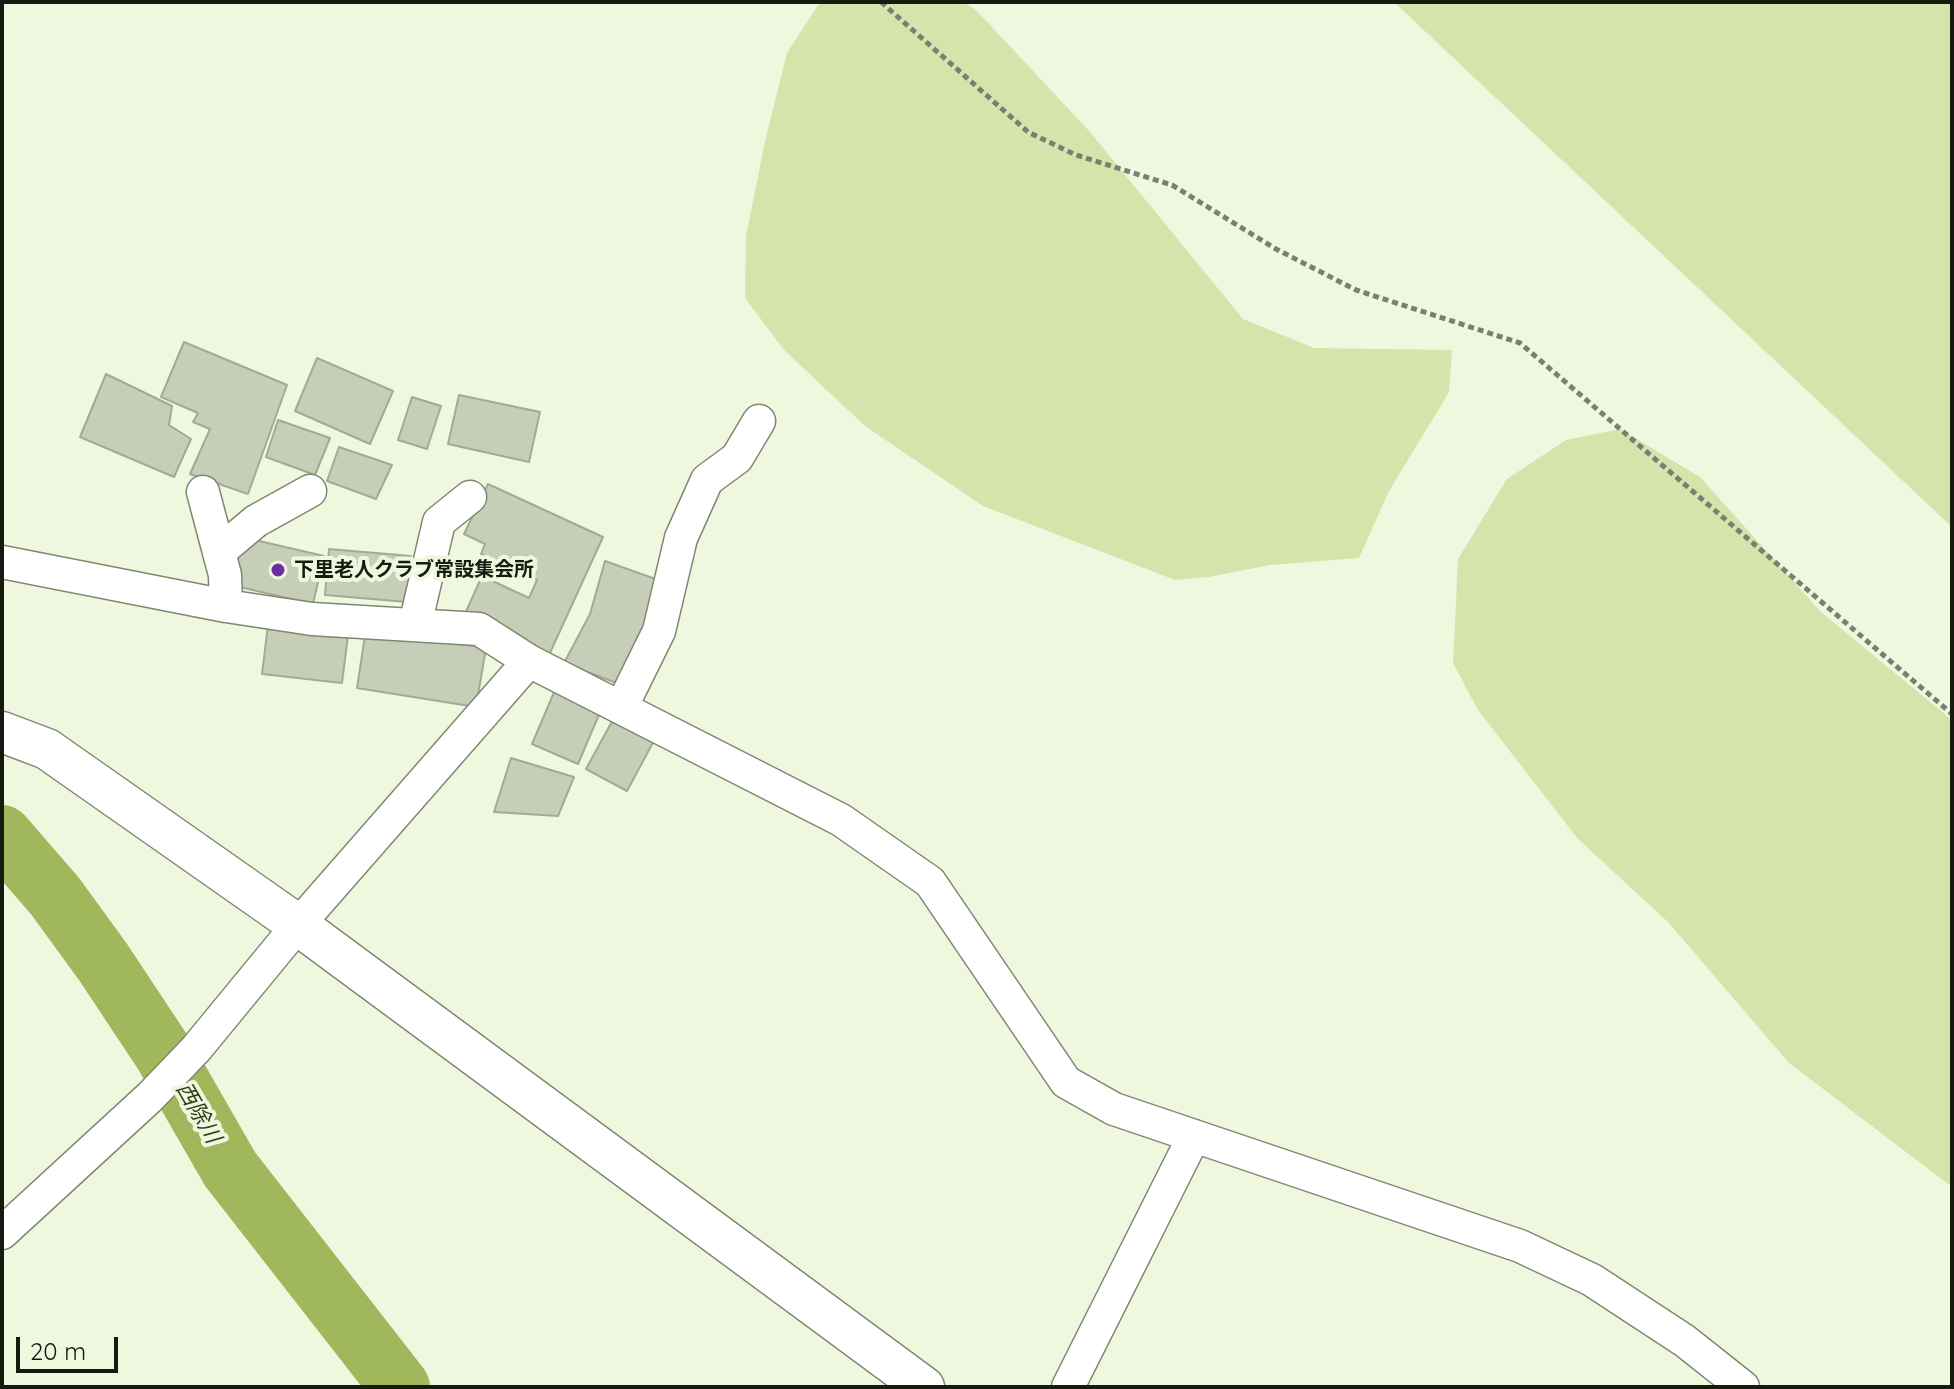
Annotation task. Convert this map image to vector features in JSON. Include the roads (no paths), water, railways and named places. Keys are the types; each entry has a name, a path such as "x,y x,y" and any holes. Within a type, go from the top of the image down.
{"street":[{"path":"621,708 659,631 681,538 707,480 737,458 759,421"},
{"path":"219,552 256,521 310,491"},
{"path":"203,492 225,575 226,606"},
{"path":"415,625 439,522 470,497"},
{"path":"2,562 226,606 312,619 479,629 529,661 841,820 930,882 1066,1082 1114,1109 1520,1246 1592,1280 1685,1341 1743,1387"},
{"path":"2,1233 150,1097 196,1049 298,925 529,661"},
{"path":"2,732 47,749 298,925 924,1387"},
{"path":"1068,1387 1194,1136"}],"waterway":[{"name":"西除川","path":"2,835 55,896 103,962 164,1054 230,1169 400,1387"}],"place":[{"name":"下里老人クラブ常設集会所","path":"278,570"}]}
